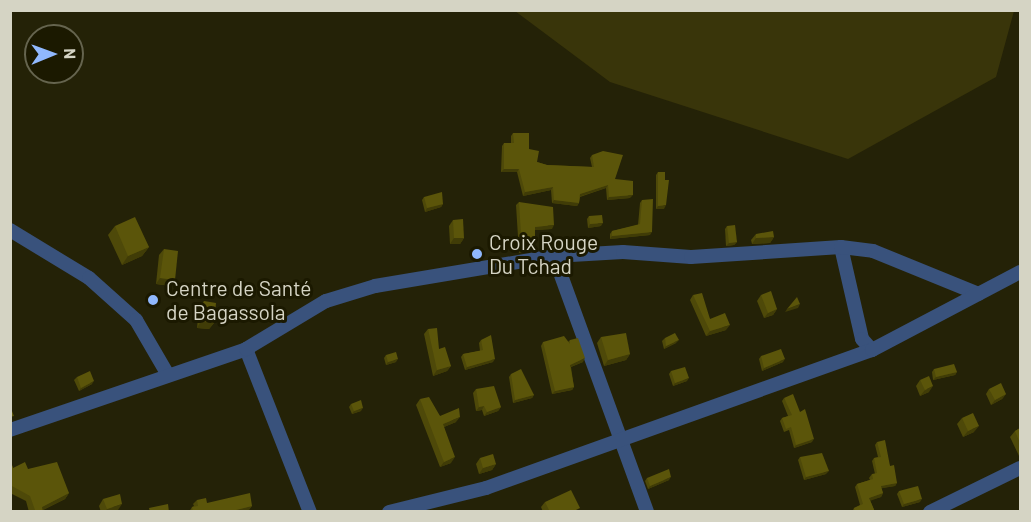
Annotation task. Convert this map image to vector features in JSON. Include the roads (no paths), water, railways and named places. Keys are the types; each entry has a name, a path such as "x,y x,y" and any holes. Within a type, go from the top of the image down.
{"street":[{"path":"10,230 89,278 136,320 168,375"},
{"path":"10,430 246,349 326,301 356,292 554,256 623,252 692,257 841,247 873,251 979,294"},
{"path":"841,247 862,339 872,350"},
{"path":"554,256 647,512"},
{"path":"389,512 486,488 872,350 1020,272"},
{"path":"246,349 310,512"},
{"path":"930,512 1020,468"}],"place":[{"name":"Croix Rouge Du Tchad","path":"477,254"},
{"name":"Centre de Santé de Bagassola","path":"153,300"}]}
